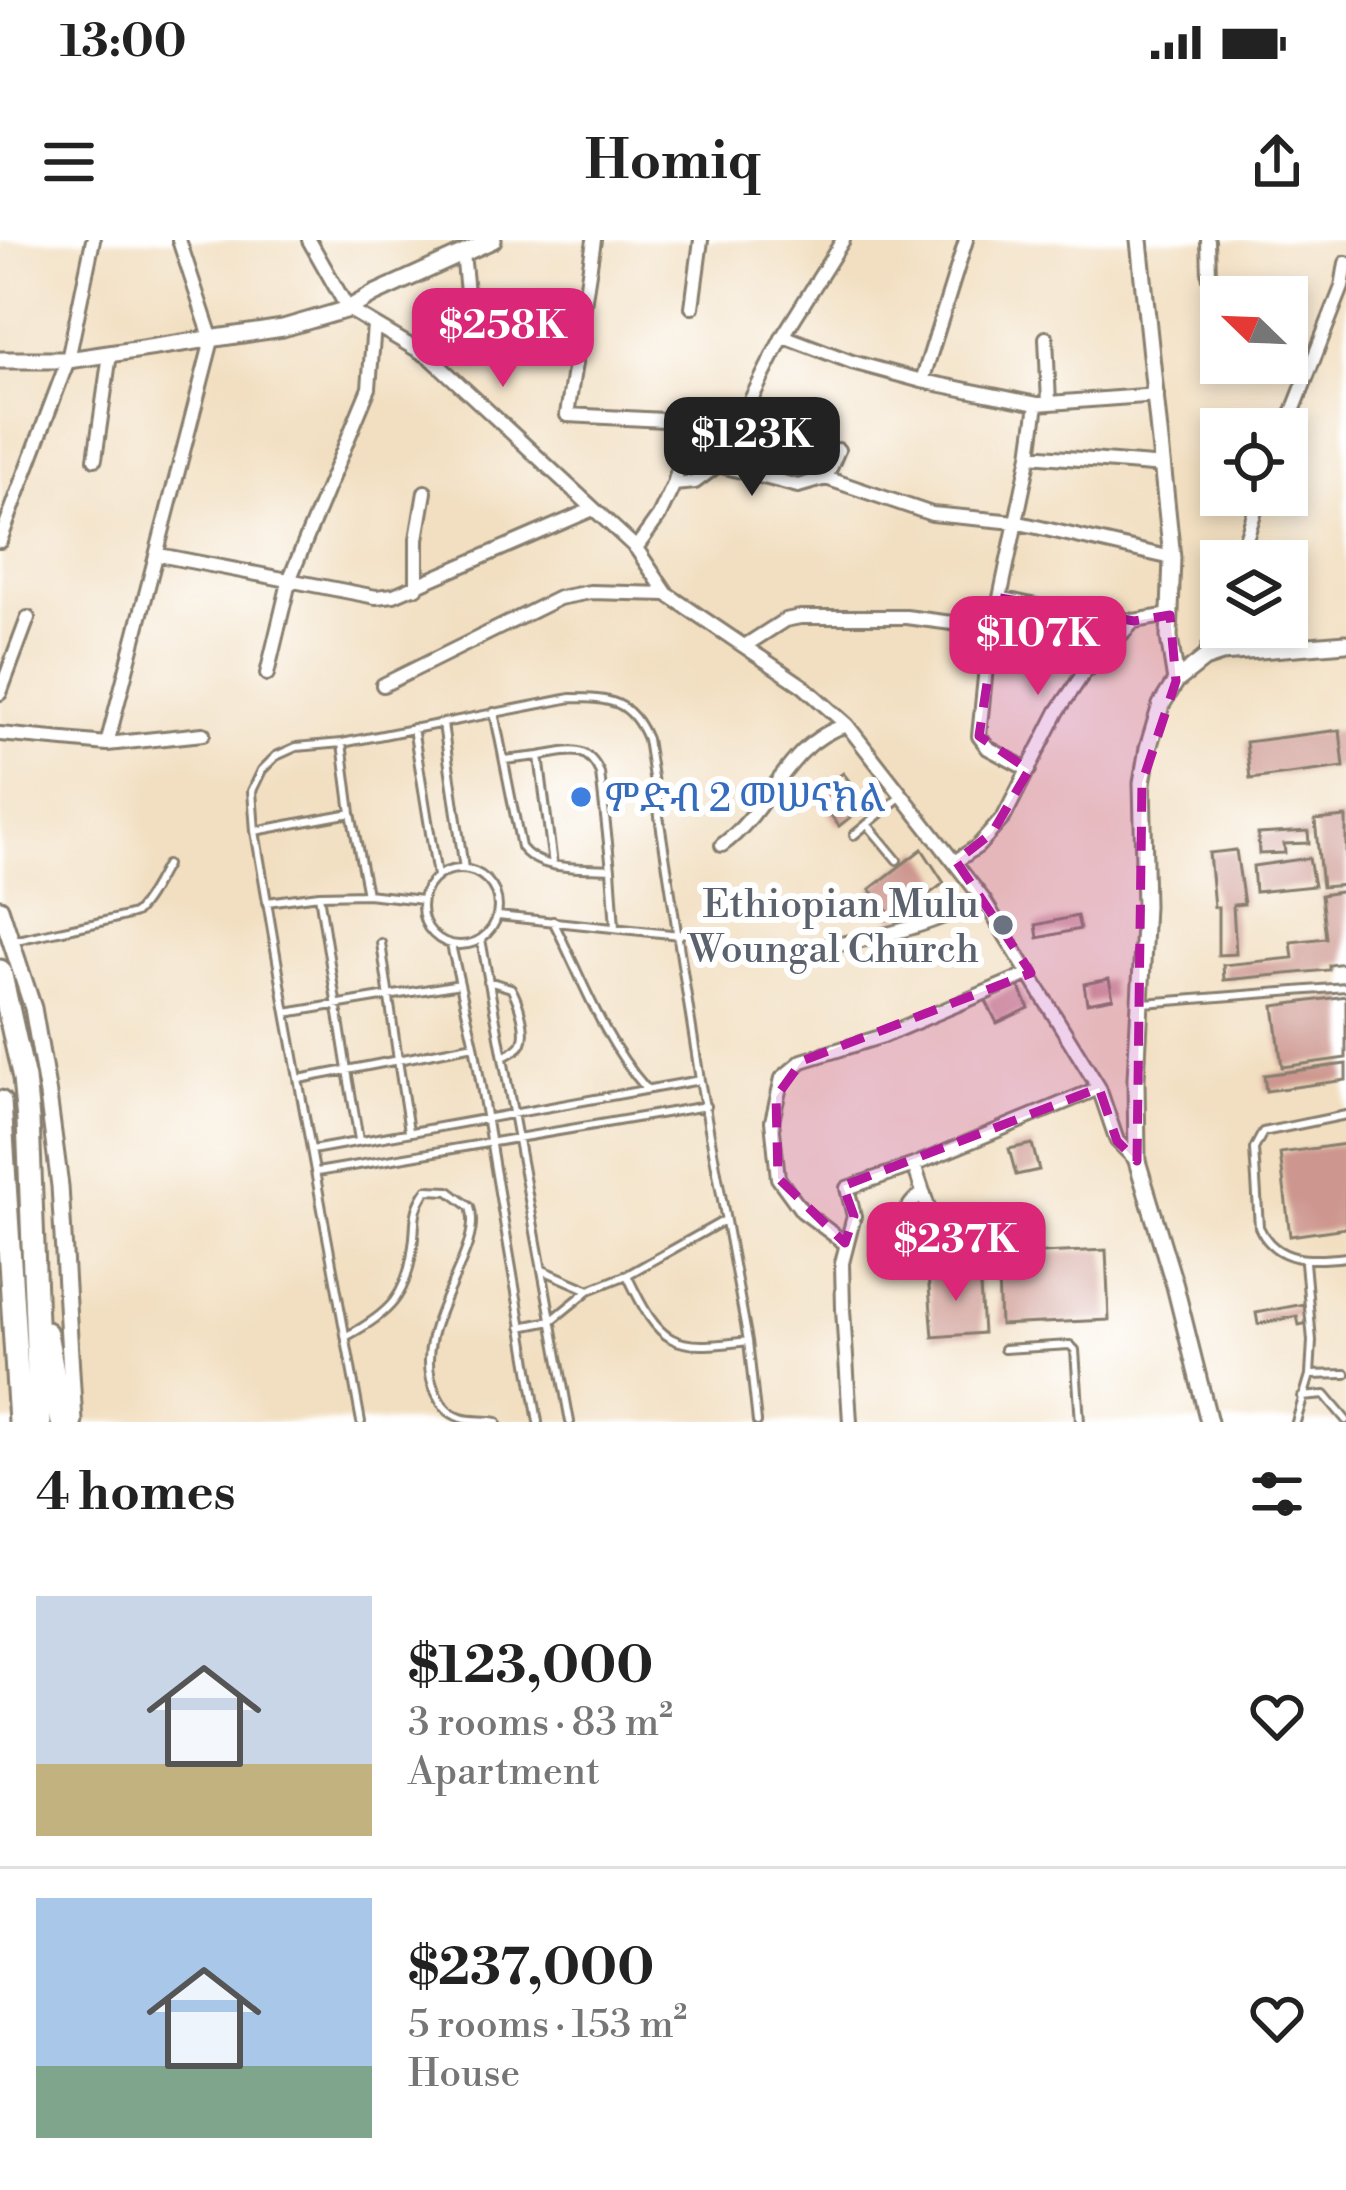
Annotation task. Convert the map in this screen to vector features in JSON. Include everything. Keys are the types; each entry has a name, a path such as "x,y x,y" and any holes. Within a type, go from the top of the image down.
{"highway":[{"path":"0,970 24,1079 40,1422"},
{"path":"0,1102 20,1422"},
{"path":"0,1211 5,1183"},
{"path":"32,1249 62,1422"}],"street":[{"path":"0,541 68,360 93,240"},
{"path":"106,744 212,340 179,240"},
{"path":"309,240 348,309 431,358 636,548 667,594 803,686 847,725 983,899 1099,1088 1117,1141 1137,1161"},
{"path":"594,240 567,415 684,421 688,432 674,484 636,548"},
{"path":"692,307 701,240"},
{"path":"674,484 695,482 718,465 783,336 843,240"},
{"path":"922,381 966,240"},
{"path":"1139,240 1172,558 1170,662 1175,681"},
{"path":"1208,240 1209,276"},
{"path":"0,360 68,360 283,328 348,309 489,241"},
{"path":"464,253 470,322"},
{"path":"1295,408 1344,288 1346,263"},
{"path":"267,674 290,578 369,388 374,325"},
{"path":"783,336 922,381 1043,404 1157,395"},
{"path":"1030,770 982,744 979,736 990,628 1043,404 1046,338"},
{"path":"95,458 110,354"},
{"path":"826,478 838,450"},
{"path":"1030,455 1164,466"},
{"path":"718,465 798,486 826,478 932,514 1016,522 1172,558"},
{"path":"417,588 417,539 425,492"},
{"path":"159,555 376,597 417,588 591,510"},
{"path":"383,685 559,598 590,592 667,594"},
{"path":"1000,598 1068,614 1134,621 1170,615"},
{"path":"746,645 785,620 800,617 906,616 990,628"},
{"path":"0,693 28,618"},
{"path":"956,861 992,833 1069,692 1134,621"},
{"path":"1209,1422 1137,1161 1145,906 1142,782 1161,705 1175,681 1204,659 1222,653 1346,643"},
{"path":"1204,659 1209,648"},
{"path":"722,845 754,817 778,779 813,741 827,730 847,725"},
{"path":"0,734 106,744 203,734"},
{"path":"746,956 887,937 940,920 983,899"},
{"path":"0,908 33,1008 60,1186 74,1422"},
{"path":"845,1243 802,1210 778,1178 772,1121 782,1078 802,1061 883,1036 1031,973"},
{"path":"850,1422 842,1309 845,1243 854,1216 848,1188 1099,1088"},
{"path":"914,1165 934,1225"},
{"path":"908,1250 905,1210 924,1195"}],"lane":[{"path":"361,1422 267,902 253,791 262,770 296,747 342,743 571,698 600,698 622,705 638,718 647,739 700,1079 748,1341 757,1422"},
{"path":"494,712 520,848 528,858 553,865 611,869"},
{"path":"443,724 464,868"},
{"path":"413,728 437,876 422,901 427,928 451,945 482,939 497,916 495,890 476,872 464,868 437,876"},
{"path":"342,743 368,894"},
{"path":"504,760 577,751 594,759 601,772 615,928"},
{"path":"539,756 553,865"},
{"path":"854,835 902,795"},
{"path":"255,831 351,813"},
{"path":"867,824 897,860"},
{"path":"11,942 69,926 125,919 136,912 166,865"},
{"path":"267,902 368,894 422,901"},
{"path":"319,895 359,1140"},
{"path":"497,916 680,935"},
{"path":"553,921 601,1025 620,1059 645,1087"},
{"path":"482,939 570,1422"},
{"path":"381,943 410,1131"},
{"path":"451,945 474,1045 538,1422"},
{"path":"487,981 512,988 517,997 524,1040 505,1057"},
{"path":"286,1013 461,984"},
{"path":"1140,1004 1346,987"},
{"path":"298,1079 474,1045"},
{"path":"312,1150 700,1079"},
{"path":"317,1172 706,1106"},
{"path":"1346,1115 1275,1127 1263,1132 1254,1149 1259,1227 1272,1245 1305,1262 1346,1257"},
{"path":"347,1336 396,1303 413,1247 415,1207 427,1190 449,1191 470,1207 473,1231 438,1317 428,1365 431,1384 443,1408 458,1418 497,1422"},
{"path":"521,1327 551,1321 589,1290 627,1275 725,1220"},
{"path":"1296,1422 1310,1375 1312,1341 1305,1262"},
{"path":"543,1270 589,1290"},
{"path":"627,1275 653,1322 680,1345 748,1341"},
{"path":"1004,1349 1070,1345 1075,1350 1080,1422"},
{"path":"1310,1375 1346,1374"},
{"path":"1303,1397 1325,1395 1346,1420"}],"highlighted area":[{"path":"1000,598 1134,621 1170,615 1176,681 1142,783 1137,1161 1117,1141 1099,1088 843,1186 854,1216 845,1243 778,1178 776,1097 802,1061 1031,973 956,861 992,833 1029,770 979,736"}],"building":[{"path":"1340,730 1344,767 1250,779 1246,742"},
{"path":"843,773 867,804 839,826 815,794"},
{"path":"1346,817 1346,885 1322,887 1315,820"},
{"path":"1308,831 1309,843 1284,844 1285,853 1259,854 1258,834"},
{"path":"922,849 944,883 895,920 870,889"},
{"path":"1236,850 1244,904 1233,905 1236,954 1218,955 1218,907 1214,907 1209,853"},
{"path":"1309,858 1314,886 1255,892 1253,866"},
{"path":"1346,891 1346,963 1329,965 1329,970 1224,980 1223,965 1293,958 1291,942 1326,938 1321,895"},
{"path":"1077,916 1080,929 1038,938 1036,925"},
{"path":"1109,979 1113,998 1087,1003 1084,984"},
{"path":"1018,985 1029,1008 997,1023 986,1001"},
{"path":"1346,996 1346,1058 1282,1067 1274,1006"},
{"path":"1346,1064 1346,1080 1266,1091 1264,1075"},
{"path":"1032,1144 1039,1170 1016,1175 1009,1149"},
{"path":"1346,1144 1346,1228 1290,1236 1280,1153"},
{"path":"1106,1250 1109,1320 1000,1325 997,1255"},
{"path":"979,1271 983,1333 933,1337 928,1274"},
{"path":"1304,1304 1308,1323 1299,1325 1297,1316 1258,1324 1256,1313"}],"place":[{"name":"ምድብ 2 መሠናክል","path":"581,797"},
{"name":"Ethiopian Mulu Woungal Church","path":"1003,925"}]}
